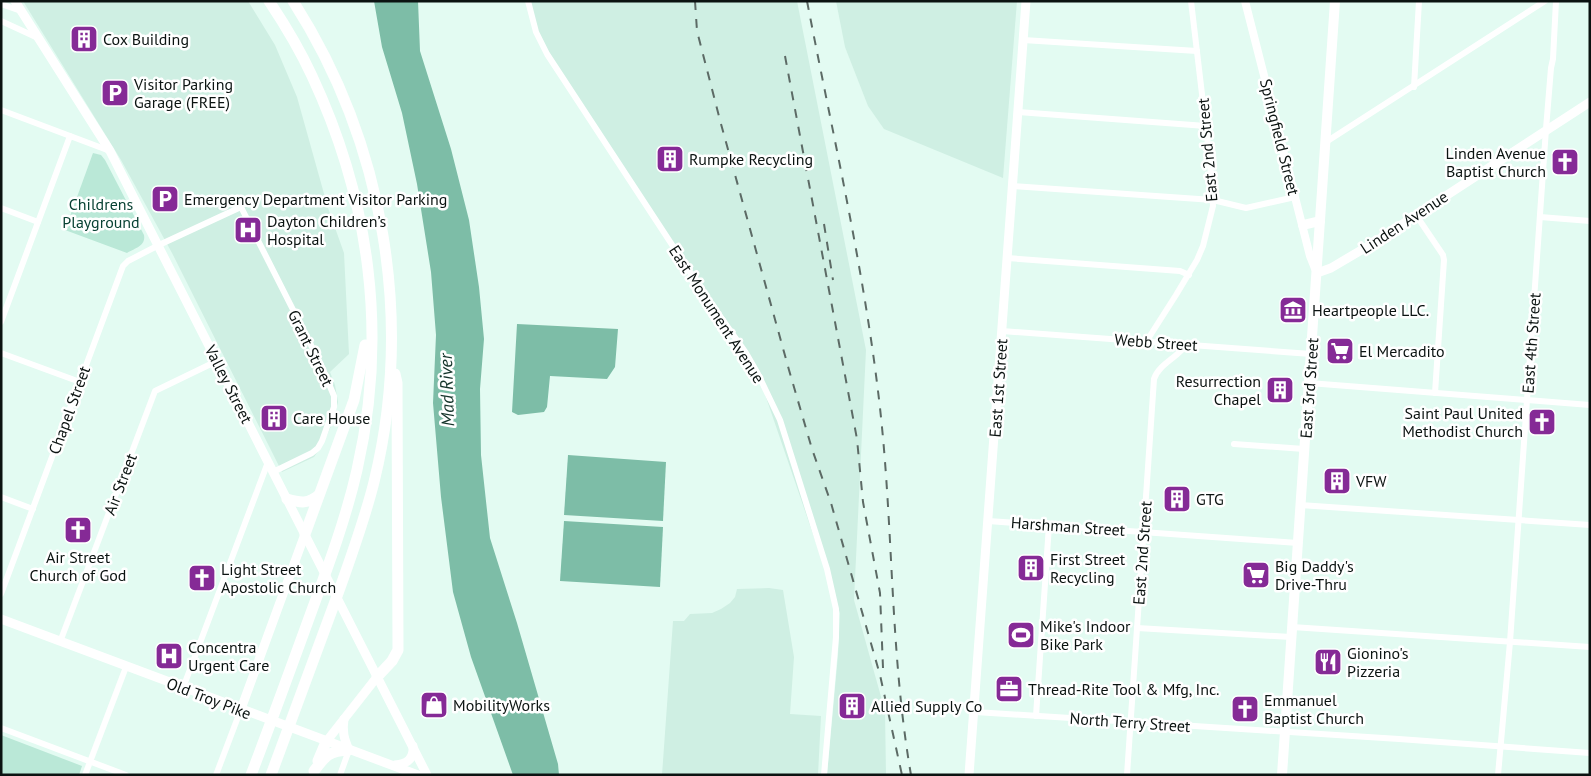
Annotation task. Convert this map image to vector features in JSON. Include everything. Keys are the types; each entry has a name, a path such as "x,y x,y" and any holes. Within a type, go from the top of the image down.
{"highway":[{"path":"251,775 335,545 355,478 364,433 370,385 372,319 367,254 350,175 331,119 311,74 270,1"},
{"path":"271,775 364,520 382,444 392,366 388,269 374,191 363,150 327,62 293,1"},
{"path":"305,534 354,400 362,368 368,327 372,319"},
{"path":"377,677 392,662 398,650 397,383 392,366"},
{"path":"287,499 304,503 311,502 319,495"},
{"path":"313,773 326,742"},
{"path":"313,773 330,752 349,750"}],"main road":[{"name":"Valley Street","path":"15,1 110,151 427,775"},
{"name":"East 1st Street","path":"969,775 1026,1"},
{"name":"East 3rd Street","path":"1282,775 1336,1"},
{"name":"Linden Avenue","path":"1316,273 1331,268 1416,215 1590,102"},
{"path":"1303,225 1320,221"},
{"path":"240,709 305,534"},
{"name":"Old Troy Pike","path":"1,620 418,775"},
{"path":"326,742 377,677"},
{"path":"344,718 344,738 349,750"},
{"path":"395,765 406,763 410,760 413,746"}],"street":[{"name":"East Monument Avenue","path":"528,1 536,32 550,59 703,292 746,353 780,420 827,569 836,609 836,637 824,775"},
{"name":"East 2nd Street","path":"1146,342 1189,274 1203,246 1213,200 1191,1"},
{"name":"Springfield Street","path":"1246,1 1310,256 1316,273"},
{"path":"1414,86 1419,1"},
{"path":"1326,142 1545,1"},
{"name":"East 4th Street","path":"1498,775 1510,642 1556,1"},
{"path":"1,4 22,11"},
{"path":"1,21 38,38"},
{"path":"1023,40 1197,51"},
{"path":"1,110 110,151"},
{"path":"1018,112 1206,126"},
{"path":"1,322 3,310 70,136"},
{"path":"1012,186 1213,200 1246,208 1295,197"},
{"name":"Chapel Street","path":"1,594 123,266 128,261 158,245 241,207"},
{"name":"Grant Street","path":"241,207 321,365 334,396 334,407 318,448 312,453 274,472"},
{"path":"1,208 38,222"},
{"path":"1416,215 1443,255 1444,260 1435,393"},
{"path":"1540,217 1590,221"},
{"path":"1007,258 1180,271 1189,274"},
{"name":"Webb Street","path":"1002,331 1311,354"},
{"name":"East 2nd Street","path":"1127,775 1154,378 1158,370 1186,345"},
{"path":"1,353 80,382"},
{"name":"Air Street","path":"60,642 155,391 217,361"},
{"path":"1309,383 1590,405"},
{"path":"1234,444 1304,449"},
{"path":"183,688 269,462"},
{"path":"1,497 33,508"},
{"path":"1300,504 1590,525"},
{"name":"Harshman Street","path":"988,521 1298,543"},
{"path":"1036,716 1049,525"},
{"path":"1137,628 1292,632 1590,647"},
{"path":"85,775 126,666"},
{"path":"216,775 240,709"},
{"name":"North Terry Street","path":"975,712 1590,753"},
{"path":"1,728 126,775"},
{"path":"340,775 349,750"}],"shaded area":[{"name":"Dayton Children’s Hospital","path":"23,1 248,1 275,45 297,97 328,208 344,253 349,354 330,372 338,402 332,424 323,444 314,457 282,472 172,253 121,160"},
{"path":"529,1 797,1 866,350 854,600 885,711 886,775 827,775 840,613 758,374 539,39"},
{"path":"836,1 1017,1 1003,178 884,129 868,106 845,47"},
{"path":"769,588 783,590 794,657 790,714 821,716 818,775 662,775 673,621 684,621 690,614 712,613 721,609 735,597 737,589"}],"green space":[{"name":"Childrens Playground","path":"93,153 101,155 105,160 144,235 142,244 127,253 65,230"},
{"path":"1,735 82,766 79,775 1,775"}],"water":[{"name":"Mad River","path":"374,1 418,1 420,51 451,149 469,220 479,287 484,339 480,389 481,455 490,538 517,623 558,764 559,775 513,775 471,657 453,592 441,497 433,403 436,335 431,272 417,184 402,113 382,47"},
{"path":"517,324 618,329 615,367 607,379 550,376 547,407 544,412 518,415 512,412"},
{"path":"568,455 666,462 663,521 564,515"},
{"path":"564,521 663,527 660,587 560,581"}],"railway":[{"path":"695,1 697,31 721,124 789,370 812,449 831,503 880,675 902,775"},
{"path":"807,1 864,293 878,391 887,487 899,679 911,775"},
{"path":"785,56 857,439 863,502 880,593 883,668"},
{"path":"824,224 833,280"}],"place":[{"name":"Cox Building","path":"84,39"},
{"name":"Visitor Parking Garage (FREE)","path":"115,93"},
{"name":"Rumpke Recycling","path":"670,159"},
{"name":"Linden Avenue Baptist Church","path":"1565,162"},
{"name":"Emergency Department Visitor Parking","path":"165,199"},
{"name":"Dayton Children’s Hospital","path":"248,230"},
{"name":"Heartpeople LLC.","path":"1293,310"},
{"name":"El Mercadito","path":"1340,351"},
{"name":"Resurrection Chapel","path":"1280,390"},
{"name":"Care House","path":"274,418"},
{"name":"Saint Paul United Methodist Church","path":"1542,422"},
{"name":"VFW","path":"1337,481"},
{"name":"GTG","path":"1177,499"},
{"name":"Air Street Church of God","path":"78,530"},
{"name":"First Street Recycling","path":"1031,568"},
{"name":"Big Daddy's Drive-Thru","path":"1256,575"},
{"name":"Light Street Apostolic Church","path":"202,578"},
{"name":"Mike's Indoor Bike Park","path":"1021,635"},
{"name":"Concentra Urgent Care","path":"169,656"},
{"name":"Gionino's Pizzeria","path":"1328,662"},
{"name":"Thread-Rite Tool & Mfg, Inc.","path":"1009,689"},
{"name":"MobilityWorks","path":"434,705"},
{"name":"Allied Supply Co","path":"852,706"},
{"name":"Emmanuel Baptist Church","path":"1245,709"}]}
